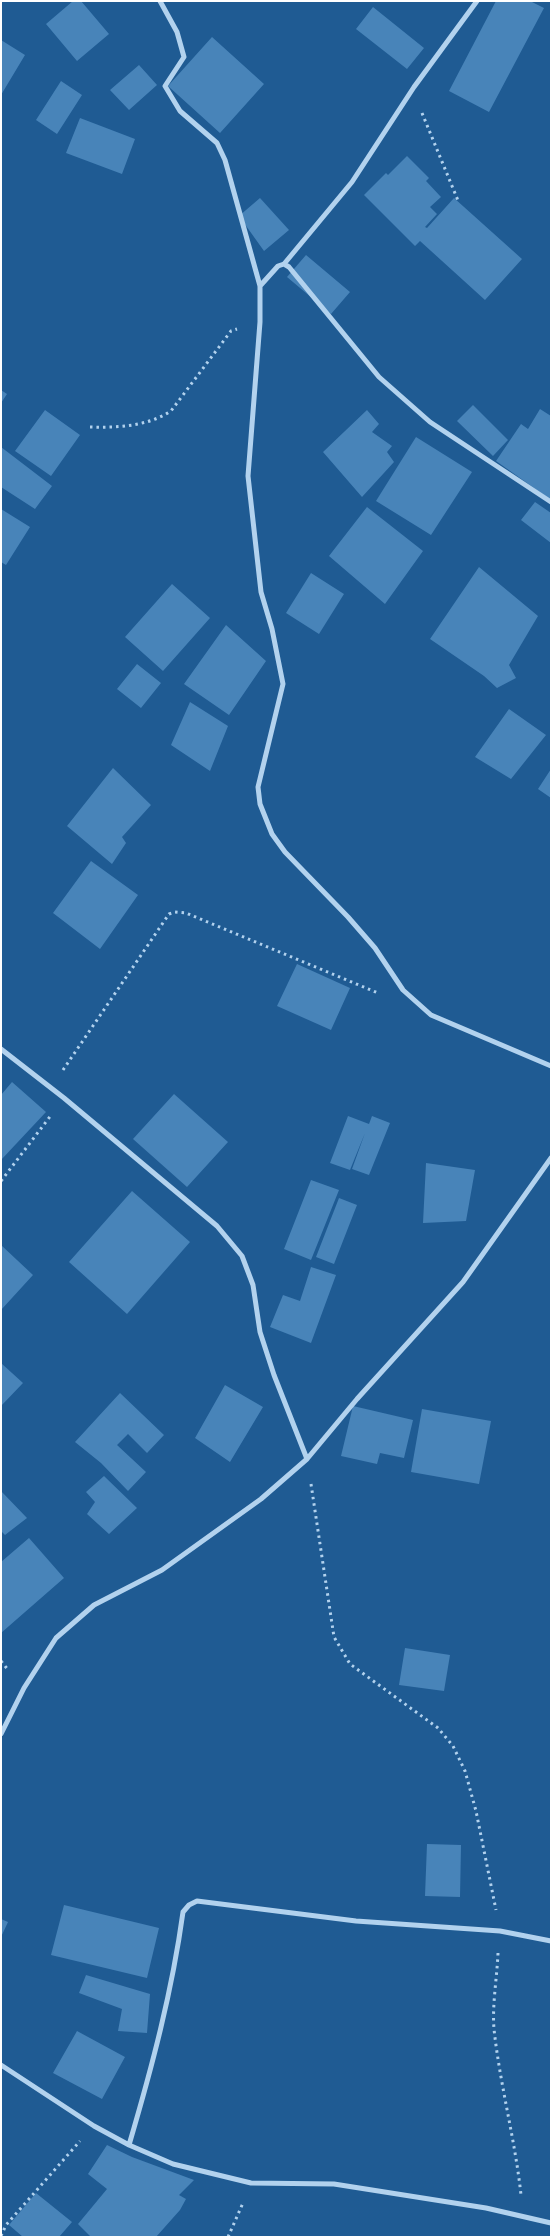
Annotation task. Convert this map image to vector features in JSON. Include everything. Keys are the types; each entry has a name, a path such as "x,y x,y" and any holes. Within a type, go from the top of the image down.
{"street":[{"path":"160,1 177,32 184,58 165,86 180,111 217,143 225,160 260,286 260,322 248,476 261,592 272,629 283,684 258,788 260,804 272,834 285,852 375,948 403,990 431,1015 551,1066"},
{"path":"260,286 278,266 284,264 352,182 414,86 477,1"},
{"path":"284,264 379,377 430,422 551,502"},
{"path":"1,1049 64,1098 217,1226 242,1256 253,1285 260,1332 274,1375 307,1459"},
{"path":"1,1734 24,1688 56,1638 94,1605 162,1570 261,1499 307,1459 356,1399 463,1282 551,1158"},
{"path":"129,2145 149,2077 175,1971 183,1912 189,1904 197,1901 356,1921 500,1931 551,1941"},
{"path":"1,2065 94,2126 129,2145 173,2164 251,2183 334,2184 486,2208 551,2224"}],"path":[{"path":"414,86 424,118 459,203"},
{"path":"90,427 117,428 160,419 172,411 180,402 231,331 260,322"},
{"path":"51,1089 168,914 175,912 186,913 379,993"},
{"path":"1,1180 64,1098"},
{"path":"307,1459 334,1637 350,1664 438,1728 453,1746 465,1771 476,1810 500,1931 494,2028 516,2151 523,2218"},
{"path":"1,2236 6,2225 94,2126"},
{"path":"228,2237 251,2183"}],"building":[{"path":"73,1 81,1 109,34 77,61 46,24"},
{"path":"496,1 530,1 544,8 489,112 449,91"},
{"path":"373,7 424,48 407,69 356,29"},
{"path":"212,37 264,84 220,133 168,86"},
{"path":"1,40 25,55 1,95"},
{"path":"139,65 157,85 129,110 110,90"},
{"path":"61,81 82,95 57,134 36,120"},
{"path":"80,118 135,139 122,174 66,153"},
{"path":"407,156 429,178 426,181 441,197 430,207 437,214 425,227 427,228 454,198 522,259 485,300 420,241 415,246 364,195 386,173 388,175"},
{"path":"260,198 289,230 264,251 239,216"},
{"path":"306,255 350,292 331,314 287,277"},
{"path":"1,390 7,394 1,403"},
{"path":"473,405 508,440 493,456 457,421"},
{"path":"540,409 551,416 551,500 496,461 521,424 528,429"},
{"path":"45,410 80,435 51,476 15,451"},
{"path":"367,410 379,424 372,432 392,446 387,452 394,462 362,497 323,452"},
{"path":"416,437 472,472 431,535 376,501"},
{"path":"1,447 52,486 35,509 1,487"},
{"path":"535,502 551,513 551,543 521,520"},
{"path":"367,507 423,551 385,604 329,556"},
{"path":"1,509 30,527 6,565 1,562"},
{"path":"479,567 538,616 509,665 516,678 497,688 484,676 430,639"},
{"path":"311,573 344,594 319,634 286,613"},
{"path":"172,584 210,618 163,671 125,637"},
{"path":"226,625 266,661 229,715 184,684"},
{"path":"137,664 161,683 141,708 117,689"},
{"path":"190,702 228,726 210,771 171,745"},
{"path":"509,709 546,735 511,779 475,757"},
{"path":"113,768 151,805 122,837 126,843 112,864 67,826"},
{"path":"551,769 551,798 538,789"},
{"path":"91,861 138,895 100,949 53,913"},
{"path":"297,964 350,988 331,1030 277,1006"},
{"path":"12,1082 46,1112 1,1160 1,1095"},
{"path":"174,1094 228,1142 187,1187 133,1139"},
{"path":"348,1116 369,1124 372,1116 390,1123 369,1175 352,1169 365,1133 350,1170 330,1163"},
{"path":"426,1163 475,1170 466,1221 423,1223"},
{"path":"311,1180 339,1190 311,1260 284,1249"},
{"path":"132,1191 190,1242 127,1314 69,1262"},
{"path":"339,1198 357,1205 334,1264 316,1257"},
{"path":"1,1245 33,1275 1,1310"},
{"path":"311,1267 336,1275 311,1343 270,1327 283,1295 300,1301"},
{"path":"1,1363 23,1383 1,1406"},
{"path":"225,1385 263,1407 230,1462 195,1438"},
{"path":"120,1393 164,1435 147,1453 128,1434 117,1445 146,1472 128,1491 101,1463 75,1442"},
{"path":"353,1406 413,1420 404,1458 380,1453 377,1464 341,1456"},
{"path":"422,1409 491,1421 479,1484 411,1472"},
{"path":"104,1476 137,1508 109,1534 87,1514 95,1502 86,1492"},
{"path":"1,1491 27,1518 5,1535 1,1531"},
{"path":"29,1538 64,1578 1,1633 1,1562"},
{"path":"405,1648 450,1655 444,1691 399,1685"},
{"path":"427,1844 461,1845 460,1897 425,1896"},
{"path":"64,1905 159,1928 147,1978 51,1955"},
{"path":"1,1919 8,1922 1,1937"},
{"path":"86,1975 150,1994 147,2033 118,2031 122,2009 79,1993"},
{"path":"77,2031 125,2057 102,2099 53,2073"},
{"path":"107,2145 132,2157 194,2180 179,2195 186,2199 180,2210 156,2237 91,2237 78,2224 107,2189 88,2174"},
{"path":"36,2193 72,2222 59,2237 23,2237 9,2225"}]}
